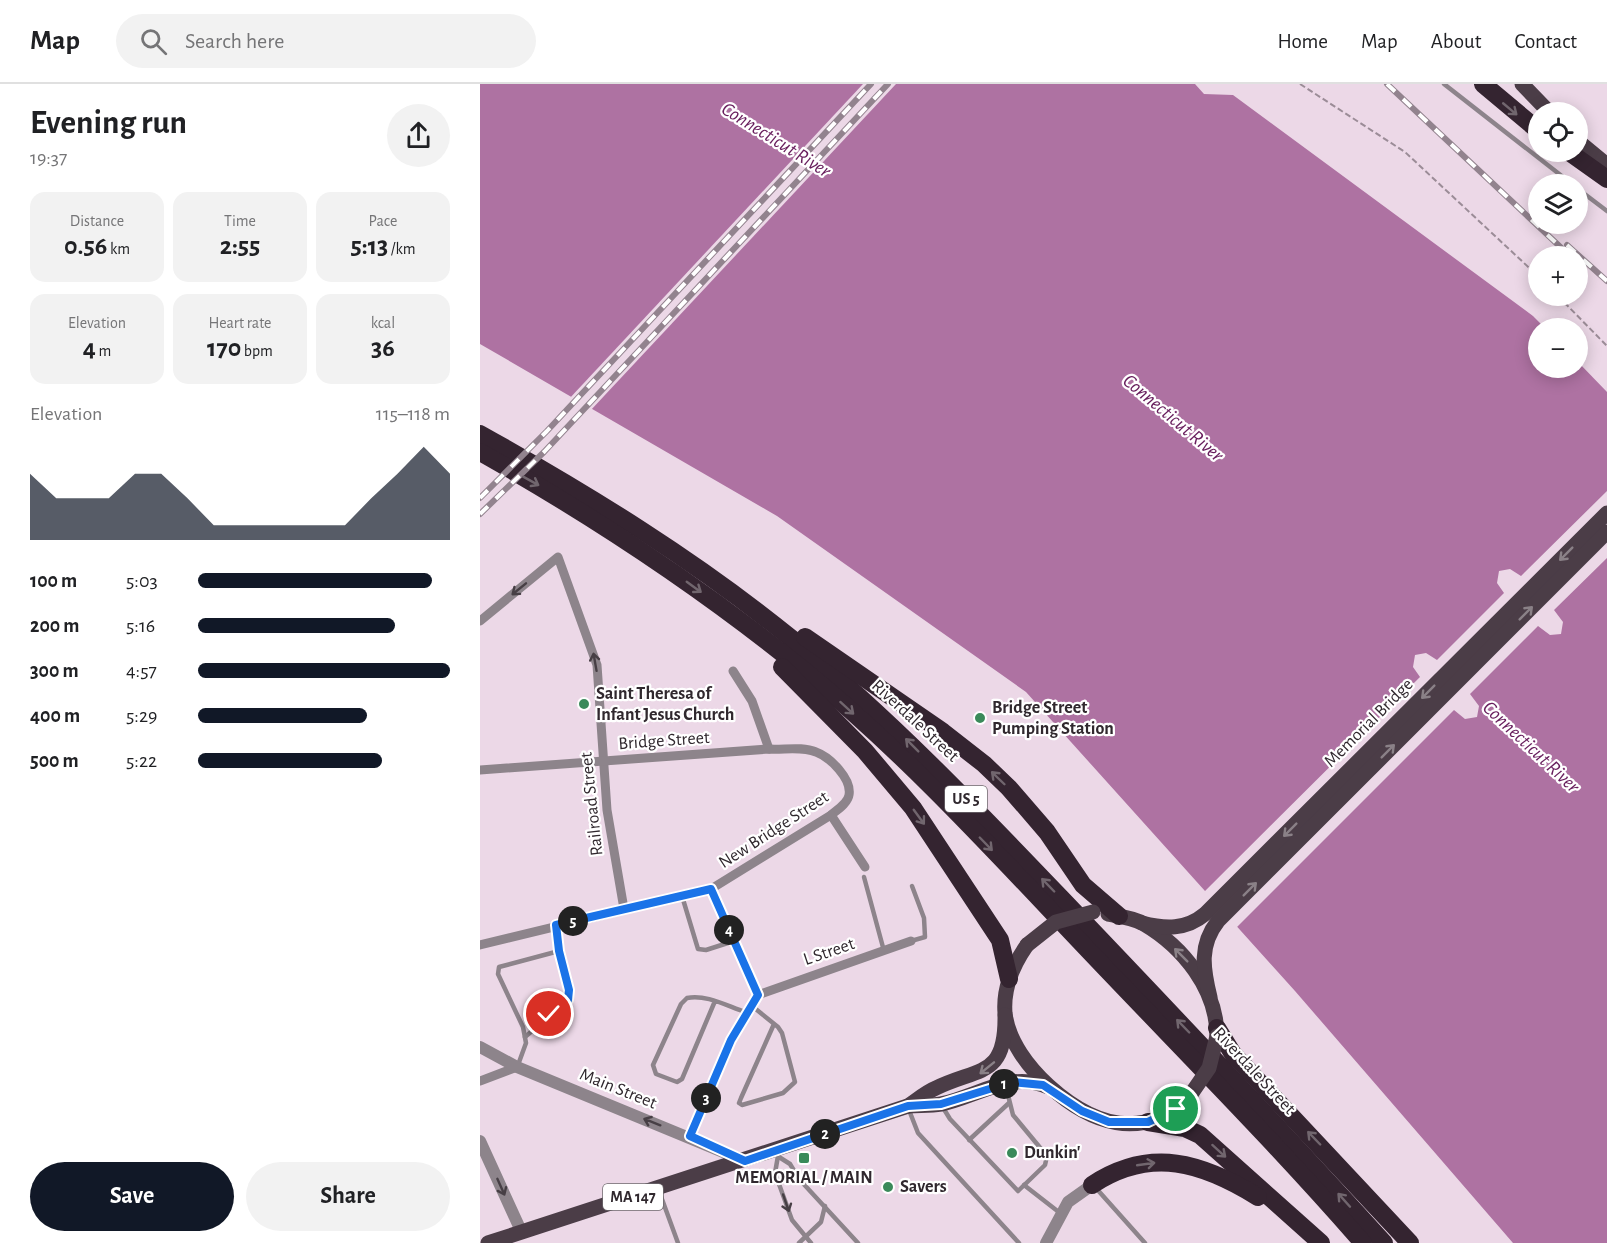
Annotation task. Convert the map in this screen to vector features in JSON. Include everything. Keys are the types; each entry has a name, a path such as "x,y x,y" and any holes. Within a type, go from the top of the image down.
{"highway":[{"path":"1483,84 1528,122"},
{"path":"1583,162 1607,179"},
{"name":"Riverdale Street","path":"480,434 566,482 674,551 793,640 907,739 1271,1119 1383,1243"},
{"name":"Riverdale Street","path":"480,452 583,510 721,607 808,674 898,753 1212,1080 1363,1243"},
{"path":"737,596 813,642 970,752 1032,814 1083,885 1119,916"},
{"path":"721,607 837,721 913,808 1000,940 1009,979"},
{"path":"1217,1032 1233,1054 1410,1243"},
{"path":"1148,1122 1180,1126 1197,1133 1321,1243"},
{"path":"1092,1185 1132,1166 1151,1162 1177,1162 1212,1172 1285,1212"}],"main road":[{"path":"1522,84 1539,102"},
{"path":"1588,149 1607,165"},
{"name":"Memorial Bridge","path":"1142,923 1174,927 1199,920 1607,513"},
{"name":"Memorial Bridge","path":"1210,997 1203,961 1210,931 1607,532"},
{"path":"1093,912 1119,916 1142,923 1187,961 1210,997 1217,1032 1209,1068 1187,1100 1169,1113 1148,1122 1125,1123 1102,1120 1082,1111 1053,1090 1025,1060 1005,1015 1009,979 1027,945 1056,922 1093,912"},
{"name":"MA 147","path":"488,1243 523,1238 658,1189 745,1161 778,1154 908,1106 936,1088 979,1074 991,1066 1002,1044 1005,1015"},
{"name":"MA 147","path":"908,1106 941,1104 1005,1084 1034,1083 1053,1090"}],"street":[{"name":"Railroad Street","path":"480,621 558,557 594,653 609,824 624,909"},
{"path":"733,671 752,701 769,749"},
{"name":"Bridge Street","path":"480,770 769,749 814,751"},
{"name":"New Bridge Street","path":"480,945 711,889 831,815 848,800 848,786 836,768 814,751"},
{"path":"831,815 865,872"},
{"path":"690,1136 731,1040 748,1008 758,995 711,889"},
{"name":"L Street","path":"758,995 911,941"},
{"name":"Main Street","path":"480,1047 517,1067 690,1136 745,1161"},
{"path":"480,1081 517,1067"},
{"path":"480,1141 488,1166 523,1238"},
{"path":"1046,1243 1060,1214 1072,1197 1092,1185"}],"lane":[{"path":"1444,84 1559,174"},
{"path":"1588,197 1607,211"},
{"path":"865,872 884,951"},
{"path":"911,941 925,937 924,918 912,886"},
{"path":"682,896 698,949 706,950 734,941"},
{"path":"525,1036 568,1000 569,990 559,951 556,925"},
{"path":"517,1067 526,1043 525,1036 498,974 499,967 559,951"},
{"path":"715,1001 682,1079 677,1082 656,1074 653,1065 681,1004 687,998 693,997 715,1001 748,1008 774,1024 782,1033 795,1082 794,1086 783,1093 742,1105 741,1098 774,1024"},
{"path":"941,1104 969,1140 1018,1191 1045,1165 1047,1156 1013,1115 1005,1084"},
{"path":"969,1140 1009,1103"},
{"path":"908,1106 918,1133 1019,1243"},
{"path":"778,1154 790,1164 799,1179 858,1243"},
{"path":"778,1154 776,1173 792,1220 811,1243"},
{"path":"1024,1185 1060,1214"},
{"path":"1092,1185 1145,1243"},
{"path":"658,1189 678,1243"},
{"path":"799,1243 821,1222 825,1206"}],"path":[{"path":"1300,84 1405,152 1528,267"},
{"path":"1568,306 1607,346"}],"water":[{"name":"Connecticut River","path":"480,84 1195,84 1204,94 1233,95 1533,316 1535,318 1528,318 1528,378 1588,378 1588,372 1607,392 1607,1243 1513,1243 1295,991 1026,692 777,516 480,344"}],"pier":[{"path":"863,84 896,84 590,411 569,399"},
{"path":"1607,491 1607,558 1554,610 1563,622 1561,634 1550,635 1538,626 1470,694 1479,706 1477,717 1465,719 1454,710 1235,929 1203,893 1420,677 1413,667 1415,655 1426,653 1437,660 1504,593 1497,583 1499,571 1510,569 1521,576"}],"railway":[{"path":"480,498 547,431 871,84"},
{"path":"480,514 544,452 888,84"},
{"path":"1387,84 1559,246"},
{"path":"1567,245 1607,281"}],"place":[{"name":"Saint Theresa of Infant Jesus Church","path":"584,704"},
{"name":"Bridge Street Pumping Station","path":"980,718"},
{"name":"Dunkin'","path":"1012,1153"},
{"name":"MEMORIAL / MAIN","path":"804,1158"},
{"name":"Savers","path":"888,1187"}],"route":[{"path":"549,1014 568,1000 569,990 559,951 556,925 711,889 758,995 748,1007 731,1040 690,1136 745,1161 908,1106 941,1104 1002,1084 1017,1082 1047,1086 1082,1111 1109,1122 1148,1122 1176,1109"}]}
